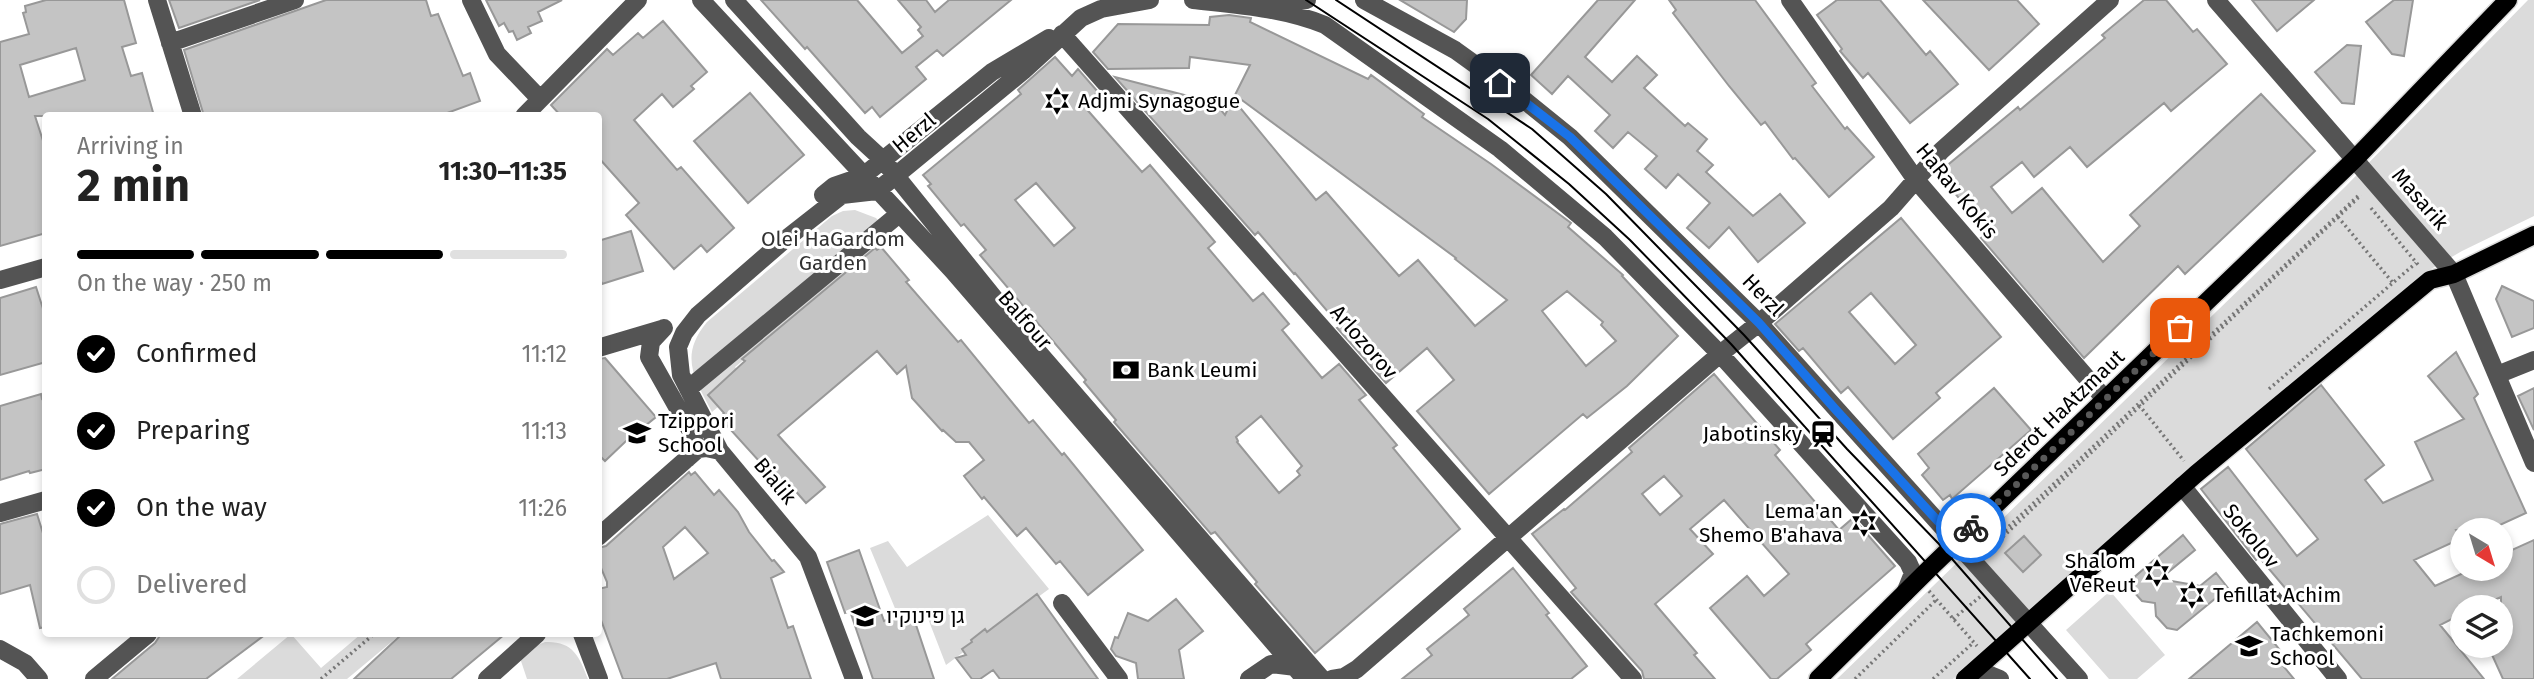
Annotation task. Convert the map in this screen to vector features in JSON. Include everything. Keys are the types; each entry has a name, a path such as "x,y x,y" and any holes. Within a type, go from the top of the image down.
{"main road":[{"name":"Sderot HaAtzmaut","path":"1818,679 2105,398 2355,159 2508,0"},
{"path":"1965,679 2182,486 2430,280 2454,274 2534,235"}],"street":[{"path":"157,0 192,112"},
{"path":"170,43 295,0"},
{"path":"471,0 497,54 540,99"},
{"path":"528,112 638,0"},
{"name":"Balfour","path":"701,0 953,271 1317,676"},
{"name":"Balfour","path":"734,0 858,137 897,176 1032,345 1317,676"},
{"name":"Herzl","path":"698,315 782,242 842,195 877,191 897,176 1023,71 1081,18 1101,9 1150,0"},
{"path":"1194,0 1260,7 1306,17 1325,25 1500,149 1605,237 1720,354 1908,562 1913,573 1911,586"},
{"path":"1260,7 1307,0"},
{"name":"Herzl","path":"1364,0 1455,50 1570,137 1759,323 2079,679"},
{"name":"HaRav Kokis","path":"1790,0 1916,180 2105,398"},
{"path":"1249,679 1271,664 1317,676 1344,677 1357,669 1891,208 1941,151 2110,0"},
{"name":"Masarik","path":"2216,0 2454,274 2534,463"},
{"name":"Herzl","path":"782,242 834,186 863,176 992,72 1044,40 1062,34"},
{"name":"Arlozorov","path":"1062,34 1633,679"},
{"path":"858,137 891,142 913,136"},
{"path":"688,389 899,214"},
{"path":"0,279 42,268"},
{"path":"602,347 698,315"},
{"name":"Bialik","path":"698,315 684,333 678,347 679,368 720,451 808,557 854,679"},
{"path":"664,328 651,342 649,357 693,435 687,459"},
{"path":"2497,375 2534,360"},
{"path":"602,533 698,449 720,451"},
{"name":"Sokolov","path":"2182,486 2339,679"},
{"path":"0,513 42,501"},
{"path":"1062,603 1119,679"},
{"path":"94,679 144,637"},
{"path":"487,679 534,637"},
{"path":"583,637 599,679"},
{"path":"0,649 25,663 39,679"},
{"path":"1965,679 1983,672 2000,679"}],"path":[{"path":"1986,551 2359,193 2361,195 2139,405"},
{"path":"2369,205 2416,263"},
{"path":"2338,217 2393,283"},
{"path":"2139,405 2184,461"},
{"path":"1911,586 1936,600 1988,659"},
{"path":"1854,679 1936,600"},
{"path":"321,679 370,637"},
{"path":"1933,679 1974,643"},
{"path":"328,673 333,679"}],"green space":[{"path":"2528,0 2534,0 2534,216 2462,251 2419,276 2174,483 1953,679 1837,679 2345,187"},
{"name":"Olei HaGardom Garden","path":"855,210 876,218 893,236 735,367 747,382 712,412 692,367 693,346 698,334 707,322 832,216"},
{"path":"988,515 1049,589 946,665 927,616 921,618 918,611 899,618 870,548 888,541 907,567"},
{"path":"2110,591 2165,655 2137,679 2109,679 2066,630"},
{"path":"287,637 294,637 321,668 357,637 397,637 347,679 237,679"},
{"path":"545,642 569,647 578,657 588,679 527,679 520,658"}],"building":[{"path":"46,0 124,0 136,43 122,47 131,76 142,73 153,112 42,112 42,116 35,116 42,138 42,234 0,246 0,42 29,34 23,13 26,12 25,6","holes":["76,48 85,80 29,97 20,65"]},
{"path":"169,0 260,0 179,28"},
{"path":"326,0 426,0 431,16 438,14 463,76 470,73 480,101 450,112 203,112 184,50"},
{"path":"486,0 562,0 538,12 542,21 528,27 531,33 517,40 513,31 509,32 504,23 499,26"},
{"path":"761,0 857,0 902,53 923,36 918,30 921,27 898,0 926,0 935,12 949,0 1011,0 943,56 937,50 916,67 926,79 880,117 872,107 865,113"},
{"path":"1400,0 1467,0 1466,19 1454,32"},
{"path":"1598,0 1635,0 1585,57 1612,82 1637,56 1657,75 1644,88 1685,126 1688,123 1707,139 1697,151 1713,165 1706,172 1753,216 1780,194 1805,223 1758,262 1729,227 1709,248 1687,228 1710,203 1678,174 1666,188 1645,169 1657,156 1628,132 1613,148 1595,131 1610,115 1568,76 1552,94 1531,75"},
{"path":"1669,0 1755,0 1816,83 1812,86 1845,129 1847,127 1874,157 1829,197 1795,158 1793,159 1765,122 1761,125 1729,86 1673,13 1676,10"},
{"path":"1837,0 1880,0 1926,55 1930,51 1958,84 1910,123 1868,73 1863,78 1840,51 1842,49 1817,15"},
{"path":"1923,0 2017,0 2039,24 1989,70"},
{"path":"2144,0 2166,0 2193,32 2197,29 2227,64 2171,111 2164,103 2087,167 2070,147 2034,177 2022,162 1991,187 2012,213 2042,188 2103,262 2140,226 2130,215 2261,94 2315,151 2185,274 2178,266 2084,358 1981,238 1988,233 1938,173 2018,107 2020,110 2105,38 2102,35"},
{"path":"2252,0 2314,0 2277,31"},
{"path":"2394,0 2413,0 2404,56 2392,54 2366,22"},
{"path":"1229,15 1251,18 1250,22 1368,79 1371,75 1424,114 1422,117 1571,223 1568,227 1623,275 1678,336 1627,386 1587,418 1583,414 1489,494 1417,411 1454,380 1427,348 1386,383 1337,328 1340,326 1295,273 1258,232 1255,235 1115,77 1215,103 1225,115 1233,99 1316,200 1326,192 1399,276 1418,260 1475,326 1507,300 1456,258 1235,95 1250,65 1190,57 1189,68 1108,69 1093,52 1118,24 1209,25 1210,17","holes":["1567,291 1603,322 1601,325 1616,341 1586,366 1542,311"]},
{"path":"663,21 707,72 691,86 694,89 673,107 662,94 634,120 677,170 681,167 734,228 707,252 701,245 674,269 626,215 639,203 602,161 602,112 557,112 551,105 607,49 613,55 638,33 643,38"},
{"path":"2347,45 2361,46 2354,104 2342,103 2315,72"},
{"path":"1055,57 1072,76 1078,69 1098,92 1083,105 1142,172 1150,165 1215,242 1208,248 1253,301 1263,293 1289,324 1282,330 1322,378 1339,364 1366,395 1359,400 1397,445 1393,448 1460,529 1315,653 1255,584 1257,582 1215,532 1211,534 1114,422 1116,420 1084,382 1086,380 980,255 986,250 964,224 961,226 928,186 931,184 923,175 1021,94 1018,90","holes":["1036,183 1075,228 1054,246 1015,200","1261,416 1302,466 1297,471 1300,475 1279,493 1237,442 1236,437"]},
{"path":"750,93 804,155 748,203 694,141"},
{"path":"1901,218 2001,337 1936,393 1940,398 1893,439 1848,387 1841,393 1803,348 1799,351 1775,324","holes":["1871,293 1916,345 1895,364 1849,312"]},
{"path":"631,231 643,271 602,284 602,240"},
{"path":"881,247 909,280 906,282 958,342 961,340 1029,423 1033,420 1062,455 1064,453 1143,550 1088,595 1060,561 1056,564 1026,528 1017,536 984,497 982,499 964,476 984,460 969,442 956,442 942,431 912,398 906,366 897,374 877,351 778,435 825,487 806,503 792,487 787,492 720,418 724,413 708,395 745,361 742,359 875,248 877,250"},
{"path":"2502,286 2534,301 2534,328 2512,337 2496,299"},
{"path":"36,287 42,306 42,363 0,375 0,298"},
{"path":"2456,352 2478,394 2474,398 2526,513 2513,519 2450,518 2450,544 2414,560 2435,586 2450,579 2513,581 2513,550 2534,540 2534,679 2503,679 2493,658 2513,658 2513,595 2450,595 2450,620 2440,625 2450,637 2450,658 2467,658 2484,679 2362,679 2259,557 2256,560 2201,489 2228,467 2297,556 2318,539 2246,449 2321,385 2384,465 2365,480 2383,503 2433,480 2415,442 2464,419 2428,376"},
{"path":"602,358 605,358 656,417 605,461 602,458"},
{"path":"1714,374 1780,450 1775,455 1839,530 1853,518 1895,566 1806,644 1811,650 1777,679 1771,679 1710,608 1747,576 1764,596 1789,574 1724,500 1690,529 1713,554 1655,604 1697,653 1694,655 1715,679 1644,679 1642,671 1571,592 1576,588 1532,534 1565,510 1632,452 1629,448","holes":["1664,476 1682,496 1660,515 1642,494"]},
{"path":"1994,388 2031,430 1952,499 1950,495 1943,500 1922,475 1929,468 1918,454"},
{"path":"2534,388 2534,430 2518,396"},
{"path":"41,394 42,470 0,480 0,406"},
{"path":"689,472 691,475 695,472 714,495 719,490 738,512 749,532 784,572 771,578 788,628 793,626 811,679 721,679 716,663 667,679 623,679 602,623 602,588 607,587 607,582 602,570 602,547","holes":["685,527 708,553 674,579 663,547"]},
{"path":"37,514 42,530 42,628 30,585 0,594 0,524"},
{"path":"2183,535 2195,550 2160,579 2200,586 2216,573 2228,588 2177,630 2167,628 2156,616 2155,603 2142,601 2133,591 2131,580"},
{"path":"2024,536 2041,555 2023,572 2005,553"},
{"path":"859,550 884,621 906,613 909,620 914,619 934,679 873,679 850,611 845,613 827,562"},
{"path":"1513,568 1587,666 1571,679 1402,679 1432,655 1427,649 1469,615 1464,609"},
{"path":"1037,594 1098,679 1000,679 993,670 980,679 972,679 956,658 966,655 962,649 985,629 987,632"},
{"path":"1176,599 1203,631 1179,650 1184,679 1138,679 1136,663 1116,656 1111,649 1115,637 1118,638 1128,613 1148,621"},
{"path":"2257,622 2280,650 2274,655 2294,679 2189,679"},
{"path":"159,637 262,637 206,679 112,679"},
{"path":"399,637 501,637 451,679 354,679"}],"tram line":[{"path":"1306,0 1488,119 1569,184 1630,240 1731,344 2030,679"},
{"path":"1336,0 1532,129 1606,194 1744,335 1847,449 1939,544 2057,679"}],"way so far":[{"path":"1971,528 2180,328"}],"place":[{"name":"Adjmi Synagogue","path":"1057,101"},
{"name":"Bank Leumi","path":"1126,370"},
{"name":"Tzippori School","path":"637,433"},
{"name":"Jabotinsky","path":"1823,434"},
{"name":"Lema'an Shemo B'ahava","path":"1864,523"},
{"name":"Shalom VeReut","path":"2157,573"},
{"name":"Tefillat Achim","path":"2192,595"},
{"name":"גן פינוקיו","path":"865,616"},
{"name":"Tachkemoni School","path":"2249,646"}],"route":[{"path":"1500,83 1570,137 1759,323 1957,542 1971,528"}]}
